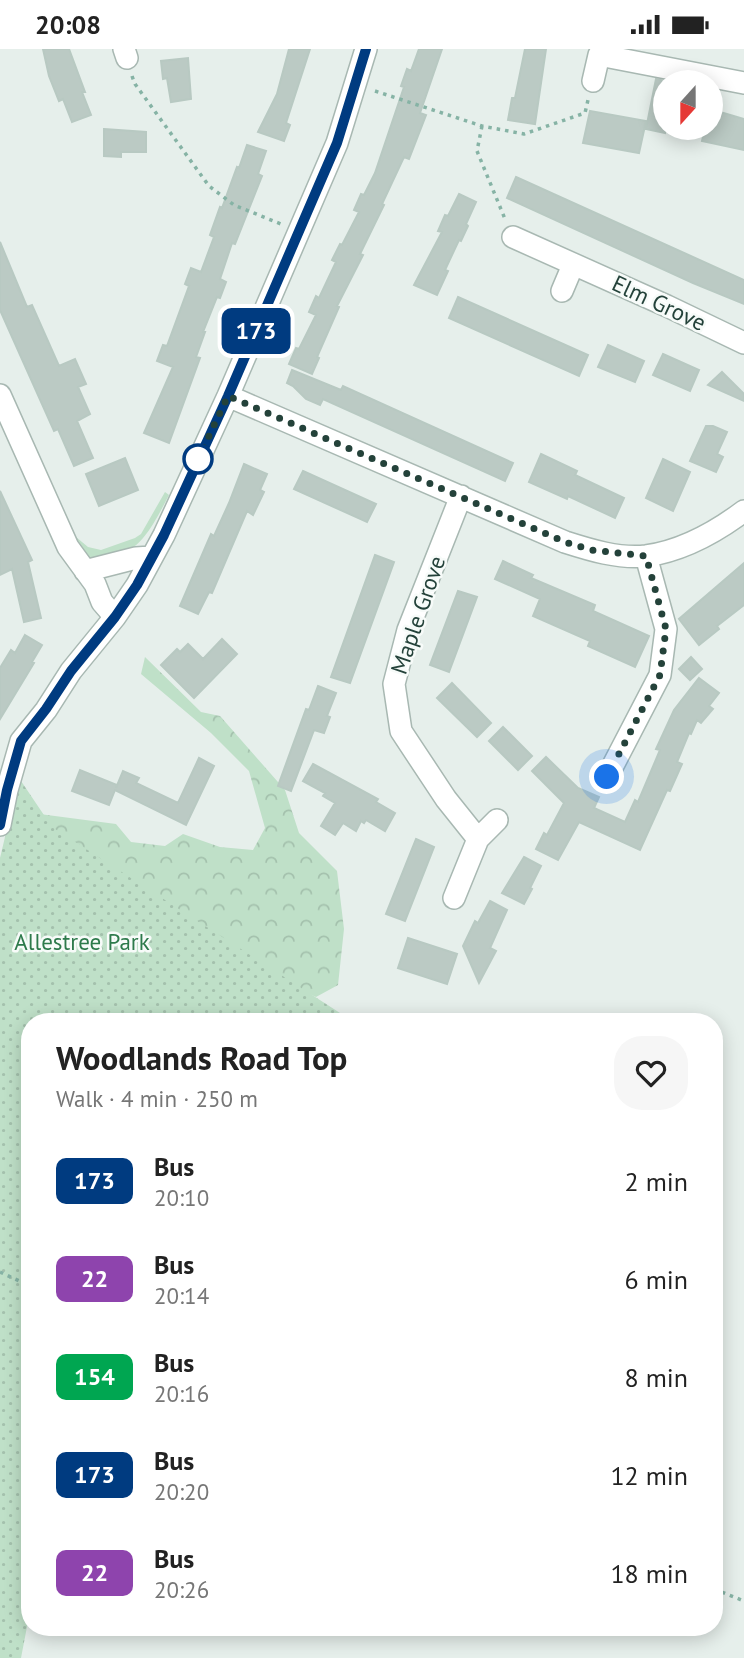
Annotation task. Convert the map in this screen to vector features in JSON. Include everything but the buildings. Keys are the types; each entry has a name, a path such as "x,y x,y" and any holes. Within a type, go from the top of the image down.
{"street":[{"path":"0,825 21,741 71,671 115,617 137,585 164,535 228,396 337,143 366,49"},
{"path":"593,81 599,55 744,83"},
{"name":"Elm Grove","path":"513,237 667,306 744,344"},
{"path":"562,291 573,265"},
{"path":"0,395 61,533 95,584 102,602 115,617"},
{"path":"228,396 565,542 602,552 646,556 701,538 744,510"},
{"name":"Maple Grove","path":"461,496 408,631 394,684 401,731 446,799 478,839"},
{"path":"607,777 660,675 666,629 646,556"},
{"path":"85,571 136,558 151,557"},
{"path":"454,898 478,839 497,820"}],"path":[{"path":"125,54 135,84 209,186 234,205 299,231"},
{"path":"357,85 482,126 524,135 585,113 593,81"},
{"path":"482,126 477,152 513,237"},
{"path":"0,1272 21,1282"},
{"path":"723,1593 744,1601"}],"green space":[{"path":"165,492 169,495 159,514 148,532 133,548 108,558 91,559 84,554 76,537 88,547 101,550 141,534"},
{"path":"145,657 201,712 220,716 285,790 299,833 337,871 344,929 338,985 316,997 0,858 32,813 116,824 131,842 165,846 183,834 220,847 253,850 265,828 249,771 211,733 141,674"},
{"name":"Allestree Park","path":"19,778 52,827 340,1013 21,1013 21,1636 25,1636 21,1658 0,1658 0,858"}],"bus line":[{"name":"173","path":"0,825 21,741 137,585 185,492 337,143 366,49"}],"route":[{"path":"198,459 228,396 565,542 612,554 646,556 666,629 660,675 607,777"}]}
